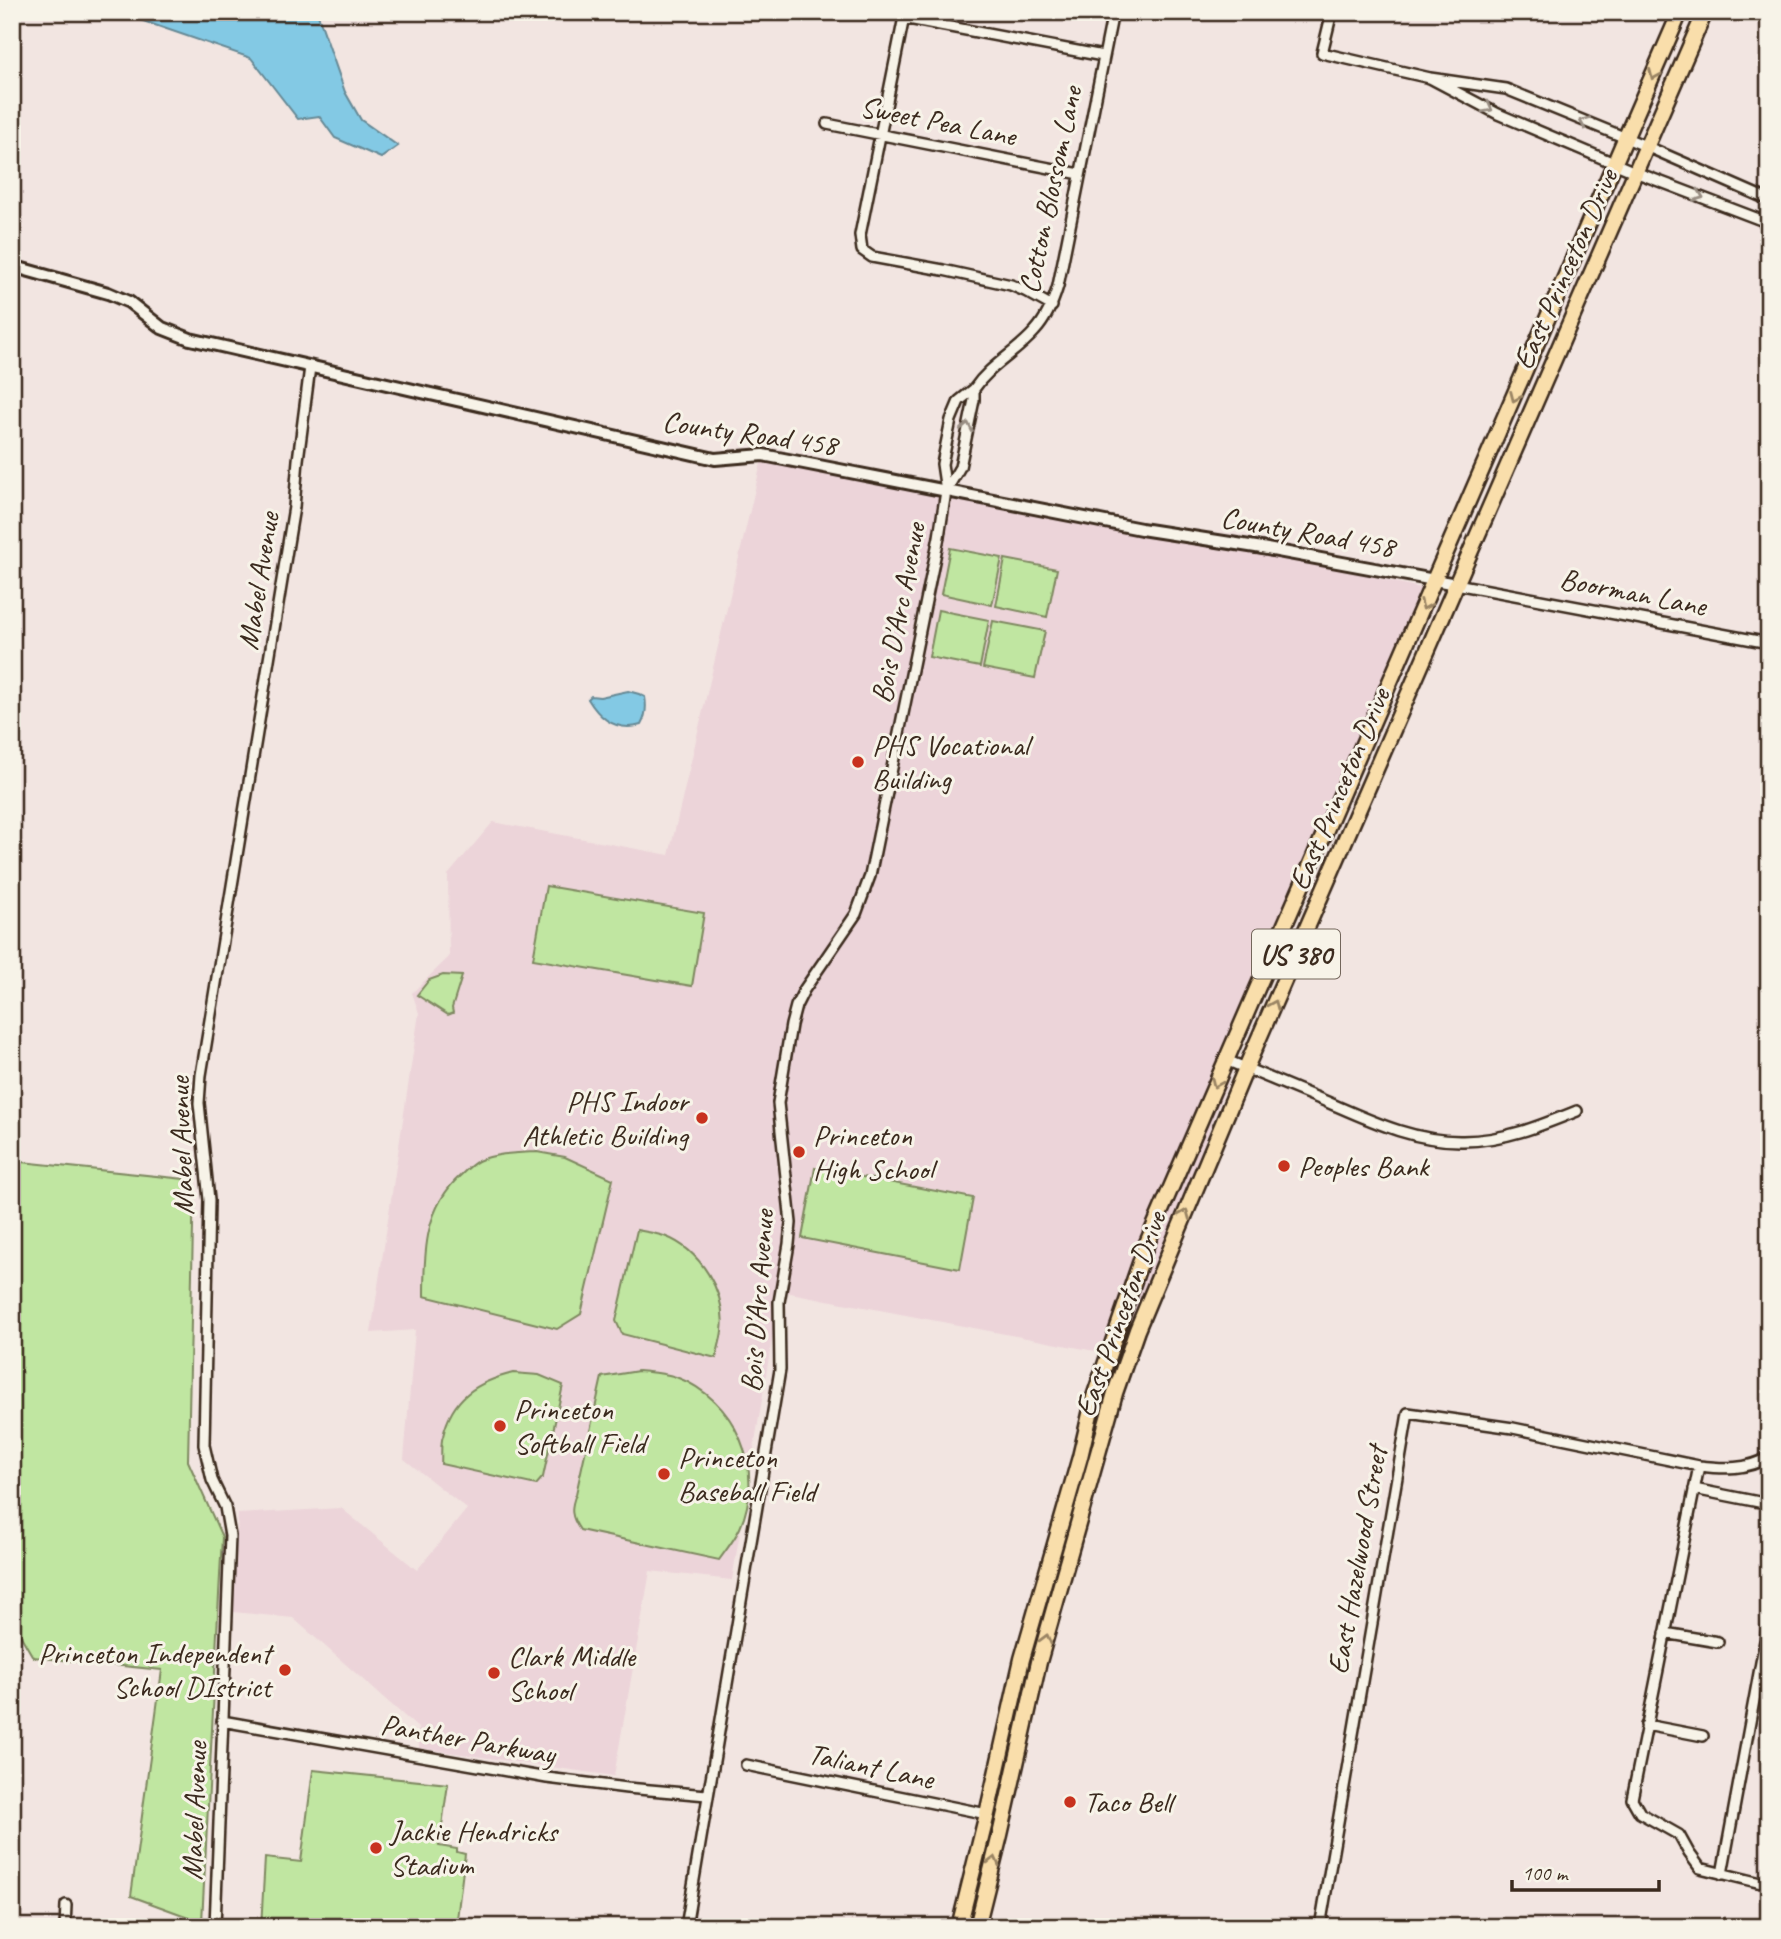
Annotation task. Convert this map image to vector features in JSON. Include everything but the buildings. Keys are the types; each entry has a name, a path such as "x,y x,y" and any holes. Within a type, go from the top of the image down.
{"highway":[{"name":"East Princeton Drive","path":"959,1927 1022,1659 1080,1457 1094,1397 1147,1243 1680,12"},
{"name":"East Princeton Drive","path":"976,1927 1039,1662 1115,1393 1137,1330 1246,1069 1705,12"},
{"path":"1147,1243 1170,1251"},
{"path":"993,1788 1009,1793"}],"street":[{"name":"Cotton Blossom Lane","path":"946,491 942,464 953,413 959,401 974,389 991,368 1036,331 1052,306 1113,12"},
{"path":"1332,12 1322,53 1430,78 1506,89 1769,200"},
{"path":"1052,306 1011,285 872,257 862,250 860,235 904,15 1103,56"},
{"path":"1430,78 1498,114 1616,164 1769,223"},
{"name":"Sweet Pea Lane","path":"827,124 1080,174"},
{"name":"County Road 458","path":"12,266 119,297 162,328 190,339 715,459 764,455 1147,531 1256,547 1456,584"},
{"name":"Mabel Avenue","path":"215,1927 230,1536 225,1507 212,1480 204,1445 209,1200 199,1103 205,1039 295,507 310,367"},
{"path":"946,491 960,467 974,389"},
{"name":"Bois D'Arc Avenue","path":"686,1927 780,1370 779,1302 791,1223 778,1103 786,1053 793,1016 800,998 856,914 870,876 946,491"},
{"name":"Boorman Lane","path":"1456,584 1769,643"},
{"path":"1226,1060 1387,1127 1436,1139 1465,1141 1509,1135 1544,1125 1577,1111"},
{"name":"East Hazelwood Street","path":"1320,1927 1408,1413 1513,1429 1699,1466"},
{"path":"1769,1457 1745,1467 1726,1469 1699,1466 1632,1799 1640,1813 1679,1835 1700,1868 1769,1885"},
{"path":"1694,1489 1769,1504"},
{"path":"1722,1874 1769,1619"},
{"path":"1665,1633 1718,1642"},
{"name":"Panther Parkway","path":"222,1721 547,1778 707,1795"},
{"path":"1646,1724 1703,1736"},
{"name":"Taliant Lane","path":"746,1765 987,1814"},
{"path":"65,1927 66,1905"}],"shaded area":[{"name":"Princeton High School","path":"763,455 1211,538 1420,588 1121,1356 780,1291 732,1580 650,1571 614,1776 419,1748 418,1728 293,1618 233,1612 238,1514 341,1508 417,1570 467,1509 404,1459 415,1330 371,1333 419,1013 412,993 449,957 448,875 493,822 669,855"}],"green space":[{"path":"950,548 1002,558 992,605 941,594"},
{"path":"1005,559 1057,569 1047,617 996,606"},
{"path":"938,610 989,620 980,667 929,657"},
{"path":"993,621 1045,631 1035,678 983,668"},
{"path":"546,886 704,913 692,986 533,959"},
{"path":"443,975 462,976 452,1008 453,1013 448,1015 417,995 429,980"},
{"path":"537,1152 565,1157 613,1179 581,1314 557,1329 424,1296 429,1231 433,1215 449,1188 467,1169 485,1158"},
{"path":"12,1161 194,1180 188,1461 222,1537 202,1922 131,1896 162,1670 33,1657 15,1626 12,1488"},
{"path":"815,1168 973,1198 960,1269 802,1238"},
{"path":"637,1230 661,1235 677,1242 689,1251 708,1274 720,1302 722,1317 722,1334 716,1358 622,1334 616,1321"},
{"name":"Princeton Baseball Field","path":"638,1371 676,1377 697,1387 715,1402 740,1439 747,1461 747,1506 738,1532 719,1560 580,1530 575,1521 573,1504 602,1377"},
{"name":"Princeton Softball Field","path":"513,1373 539,1375 563,1385 543,1477 536,1485 441,1464 442,1442 447,1422 460,1401 488,1381"},
{"name":"Jackie Hendricks Stadium","path":"313,1770 448,1784 439,1846 457,1849 457,1852 465,1854 456,1927 261,1927 265,1858 301,1862"}],"water":[{"path":"117,12 317,12 345,92 361,120 398,146 381,158 335,138 319,116 298,119 251,58"},
{"path":"628,691 645,697 646,712 641,725 624,727 610,722 588,699 591,696 600,697"}],"place":[{"name":"PHS Vocational Building","path":"858,762"},
{"name":"PHS Indoor Athletic Building","path":"702,1118"},
{"name":"Princeton High School","path":"799,1152"},
{"name":"Peoples Bank","path":"1284,1166"},
{"name":"Princeton Softball Field","path":"500,1426"},
{"name":"Princeton Baseball Field","path":"664,1474"},
{"name":"Princeton Independent School DIstrict","path":"285,1670"},
{"name":"Clark Middle School","path":"494,1673"},
{"name":"Taco Bell","path":"1070,1802"},
{"name":"Jackie Hendricks Stadium","path":"376,1848"}]}
